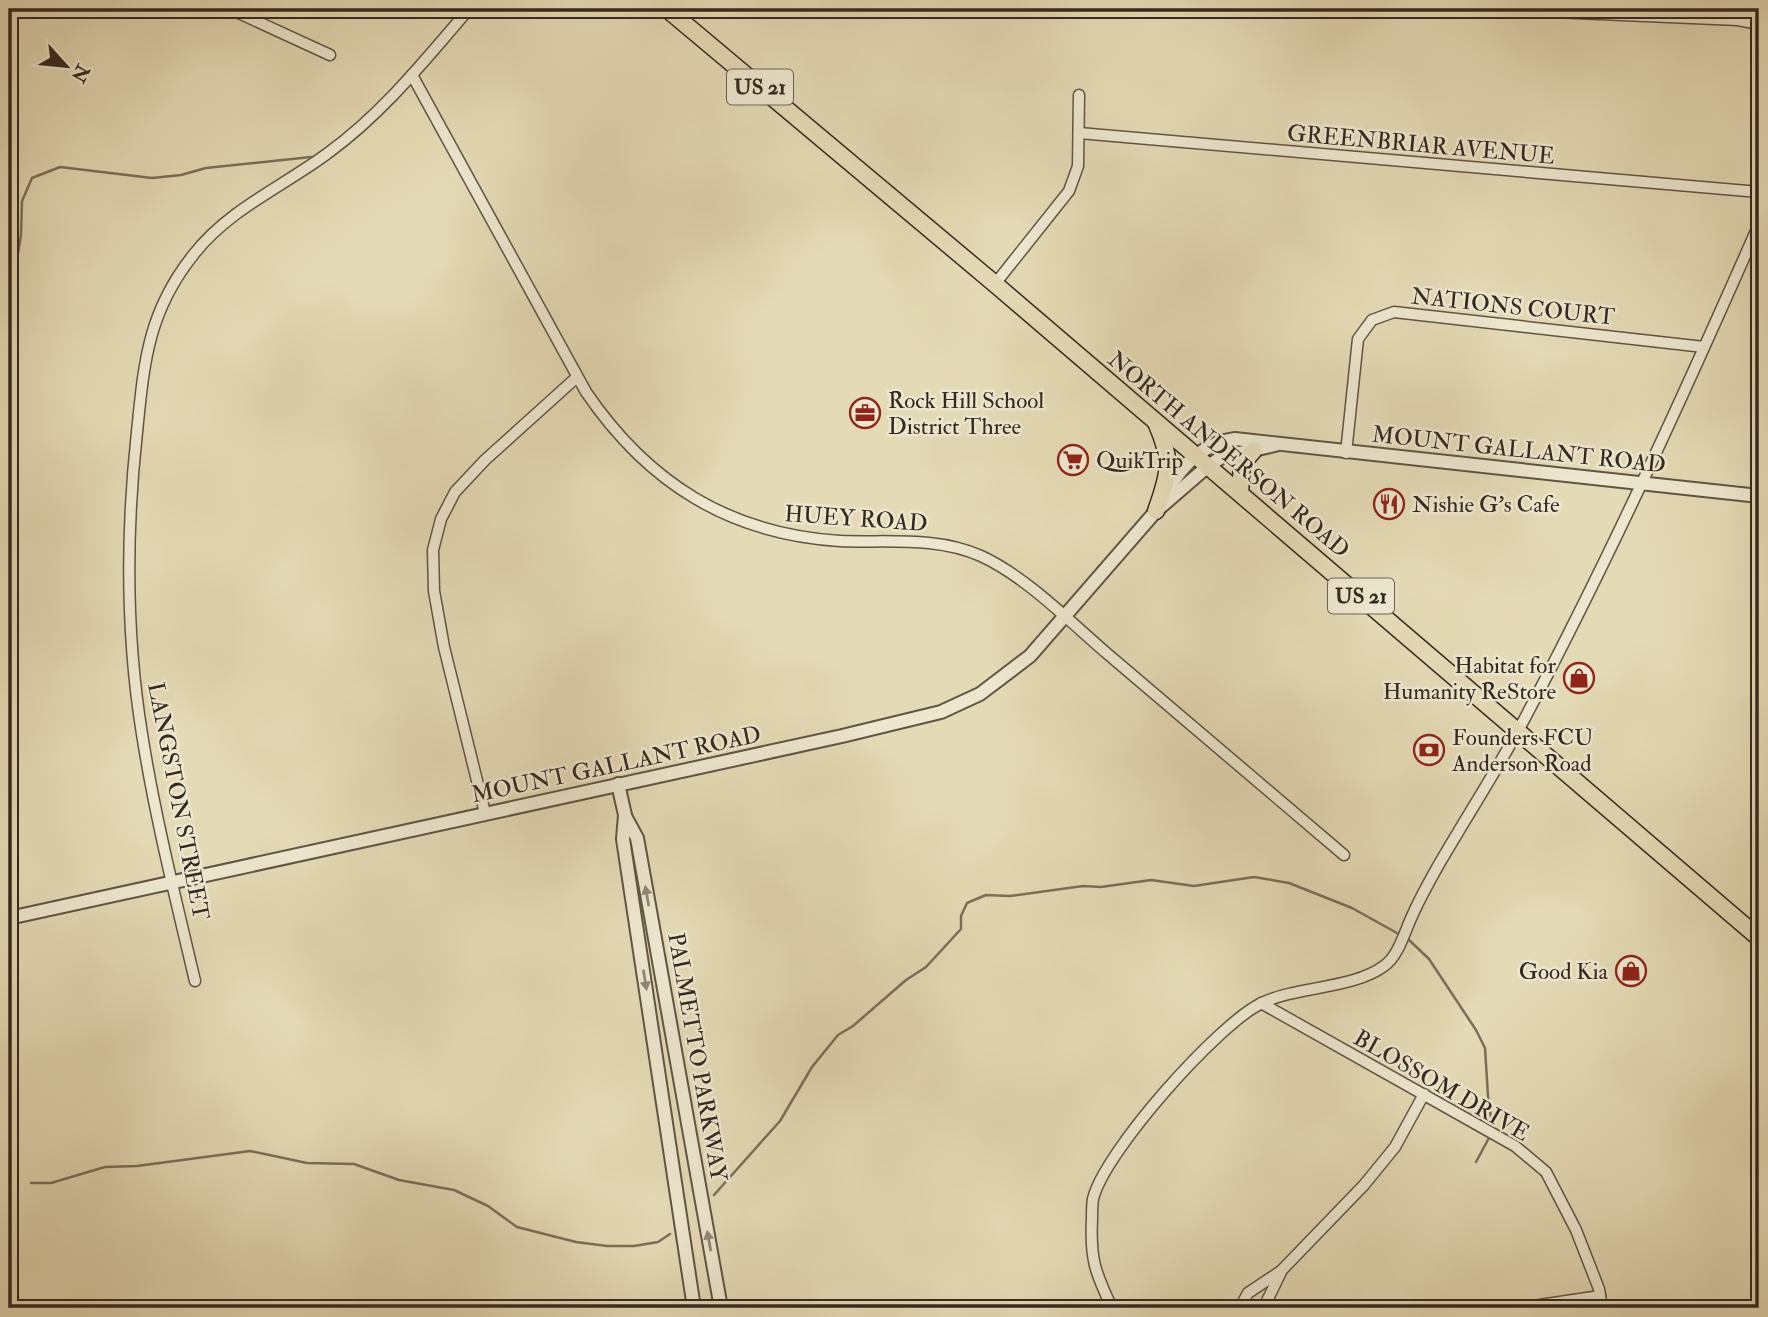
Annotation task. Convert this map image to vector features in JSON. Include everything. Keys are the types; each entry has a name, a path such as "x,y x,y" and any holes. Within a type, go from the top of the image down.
{"main road":[{"name":"NORTH ANDERSON ROAD","path":"667,9 995,284 1759,938"},
{"path":"1156,422 1164,441 1169,468 1156,511"},
{"path":"1240,493 1242,464 1254,450"}],"street":[{"path":"230,9 330,55"},
{"name":"LANGSTON STREET","path":"195,981 142,733 133,659 129,590 134,461 150,336 162,302 194,253 237,214 353,134 412,75 469,9"},
{"path":"1483,9 1723,14 1759,24"},
{"name":"HUEY ROAD","path":"412,75 577,377 608,424 649,467 686,494 722,514 776,533 840,541 938,543 981,556 1045,599 1344,855"},
{"path":"995,284 1069,191 1078,166 1079,95"},
{"name":"GREENBRIAR AVENUE","path":"1079,133 1759,192"},
{"path":"1112,1308 1096,1275 1091,1255 1093,1198 1107,1168 1135,1126 1232,1023 1261,1003 1352,980 1386,966 1401,944 1414,910 1438,866 1519,730 1642,483 1759,224"},
{"name":"NATIONS COURT","path":"1346,453 1358,339 1372,320 1394,312 1704,347"},
{"path":"485,813 444,647 434,591 433,550 441,519 455,492 485,460 577,377"},
{"name":"MOUNT GALLANT ROAD","path":"9,918 840,737 941,712 980,694 1030,656 1202,461 1209,446 1226,440 1759,496"},
{"name":"MOUNT GALLANT ROAD","path":"1202,461 1275,444"},
{"name":"PALMETTO PARKWAY","path":"618,784 625,815 637,838 721,1308"},
{"name":"PALMETTO PARKWAY","path":"625,815 624,839 693,1302"},
{"name":"BLOSSOM DRIVE","path":"1261,1003 1515,1146 1546,1172 1576,1230 1602,1308"},
{"path":"1244,1308 1242,1304 1248,1293 1281,1271 1364,1185 1395,1147 1424,1094"},
{"path":"1261,1308 1281,1271"},
{"path":"693,1302 718,1292"},
{"path":"1520,1308 1600,1296"},
{"path":"693,1302 702,1308"}],"waterway":[{"path":"9,277 16,265 21,235 22,201 32,178 60,167 152,178 181,175 206,168 311,157"},
{"path":"714,1195 780,1121 812,1067 838,1035 926,967 961,929 961,916 967,903 986,895 1010,896 1151,880 1194,886 1254,877 1289,883 1352,908 1397,933"},
{"path":"1408,939 1429,959 1485,1048 1492,1125"},
{"path":"1476,1162 1490,1136"},
{"path":"31,1183 51,1183 105,1167 137,1166 250,1151 307,1163 354,1164 399,1180 454,1190 488,1206 517,1227 576,1242 634,1246 658,1242 670,1234"}],"place":[{"name":"Rock Hill School District Three","path":"865,413"},
{"name":"QuikTrip","path":"1073,460"},
{"name":"Nishie G's Cafe","path":"1389,504"},
{"name":"Habitat for Humanity ReStore","path":"1579,678"},
{"name":"Founders FCU Anderson Road","path":"1429,750"},
{"name":"Good Kia","path":"1631,971"}]}
